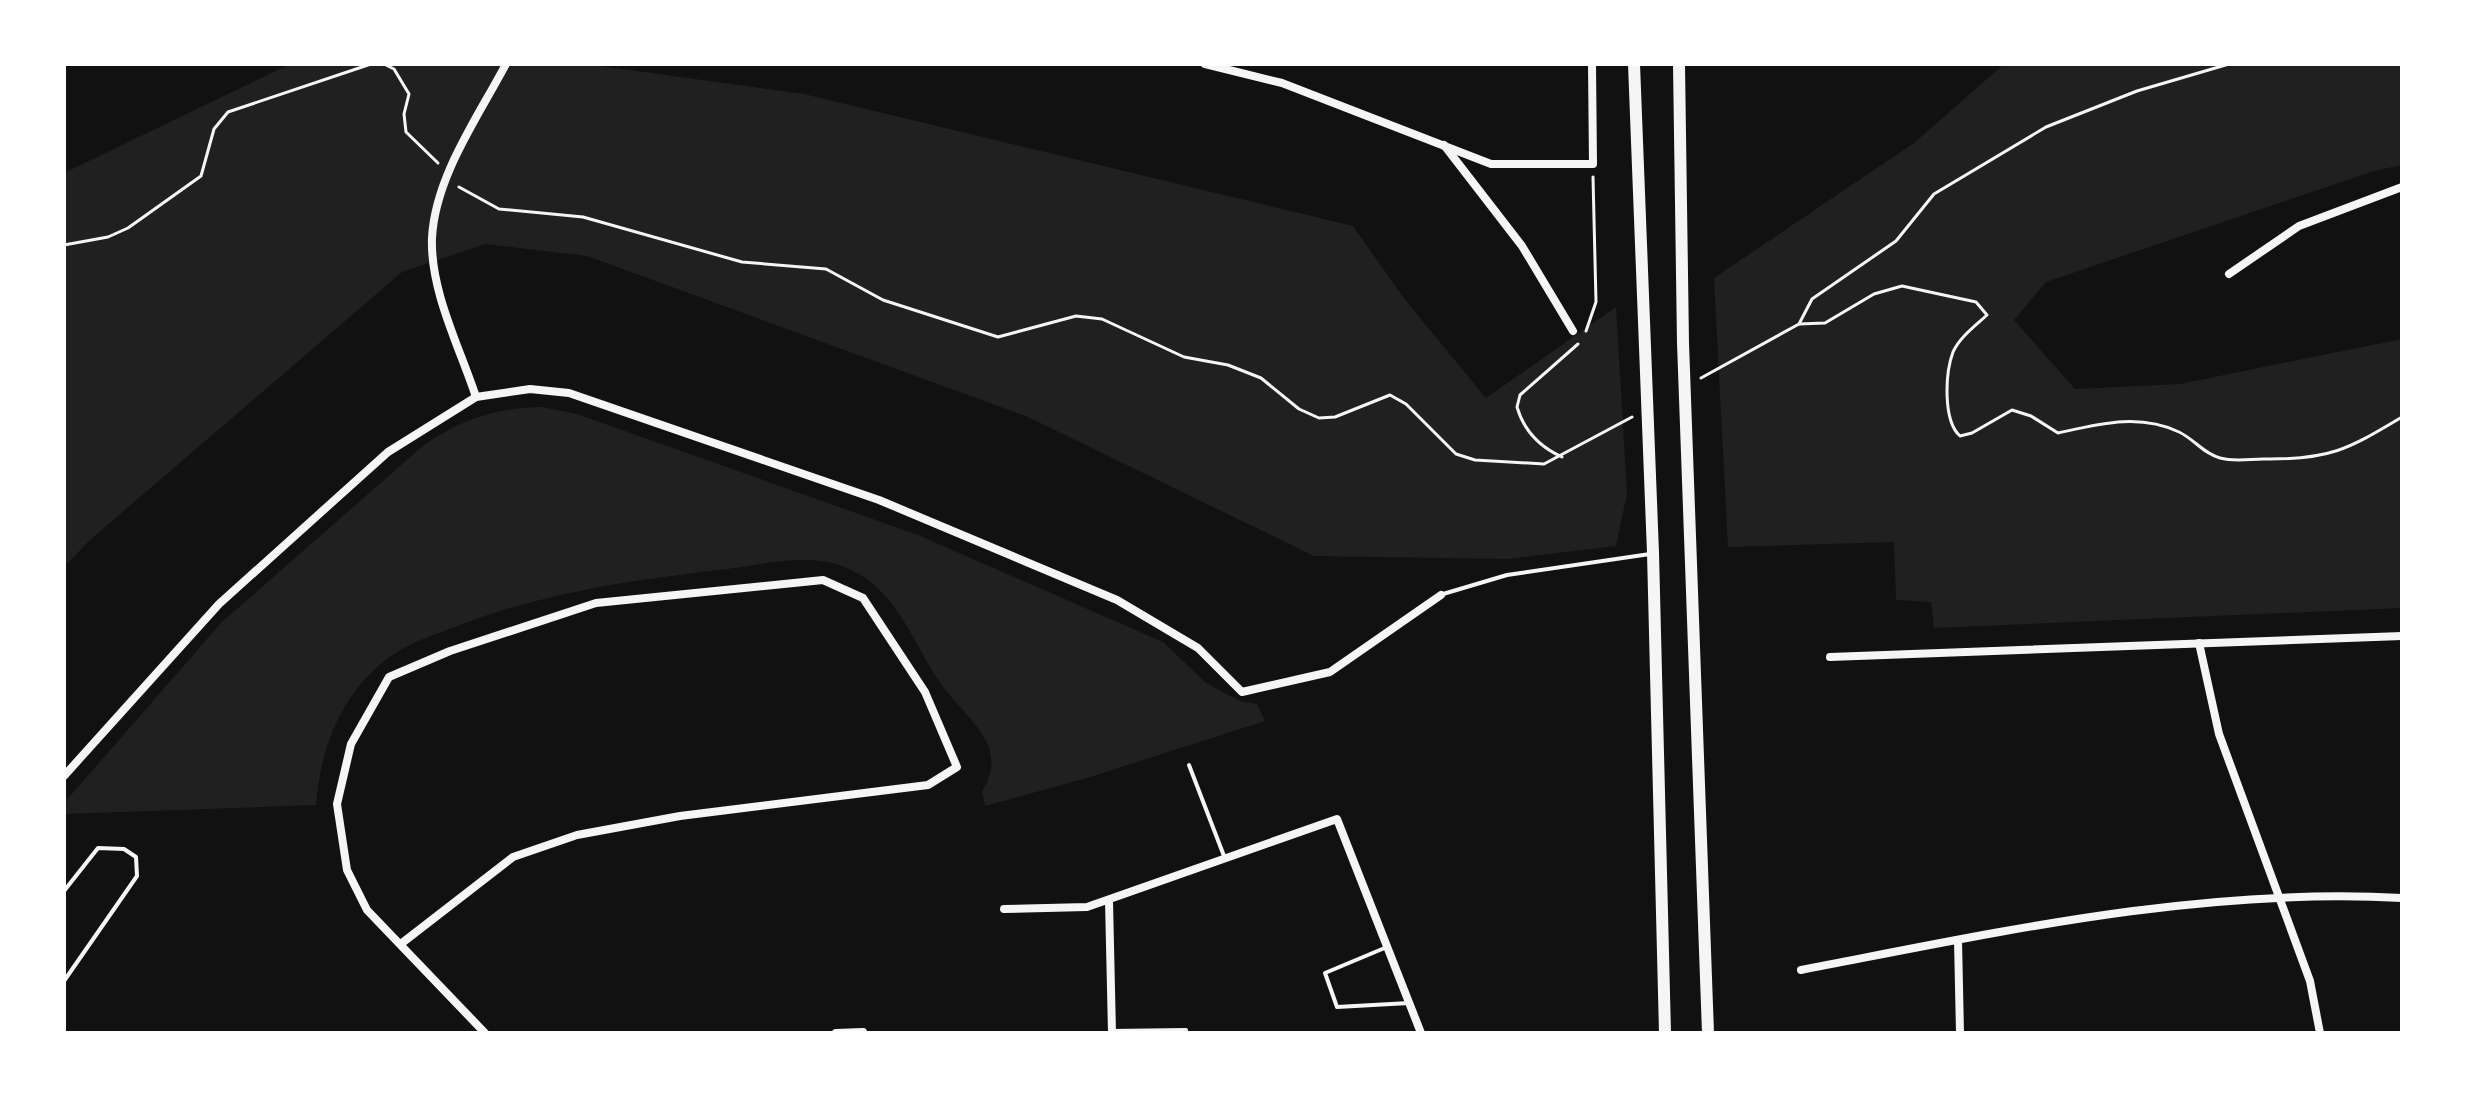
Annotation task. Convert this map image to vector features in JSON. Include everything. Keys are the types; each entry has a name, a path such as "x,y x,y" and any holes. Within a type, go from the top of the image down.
{"main road":[{"path":"1634,64 1653,553 1665,1033"},
{"path":"1679,64 1683,343 1708,1033"}],"street":[{"path":"476,397 441,293 433,251 436,215 449,176 506,64"},
{"path":"1205,64 1282,83 1491,164 1593,164 1592,64"},
{"path":"1444,145 1522,246 1573,331"},
{"path":"2229,274 2299,226 2402,187"},
{"path":"64,776 219,604 388,452 476,397 530,389 569,393 879,500 1117,600 1198,648 1242,692 1330,672 1441,595"},
{"path":"402,943 513,857 577,835 680,816 928,785 957,767 925,692 863,598 823,580 596,603 450,651 389,677 351,744 337,804 347,870 367,910 402,943 485,1033"},
{"path":"1830,657 2402,636"},
{"path":"2199,643 2219,734 2310,981 2320,1033"},
{"path":"1004,909 1087,907 1337,819 1421,1033"},
{"path":"1801,970 1958,940 2174,905 2280,899 2402,898"},
{"path":"1109,901 1112,1032"},
{"path":"1958,940 1960,1033"},
{"path":"836,1033 863,1032"}],"lane":[{"path":"1441,595 1507,575 1653,553"},
{"path":"1189,765 1225,859"},
{"path":"64,891 98,848 124,849 136,857 137,876 64,981"},
{"path":"1387,947 1325,973 1337,1007 1409,1003"},
{"path":"1112,1032 1186,1030 1186,1033"}],"path":[{"path":"64,245 108,237 128,228 201,176 214,129 228,112 371,64"},
{"path":"384,64 394,69 409,94 404,114 406,132 460,189 499,209 583,217 742,262 826,269 883,300 998,337 1076,316 1102,319 1184,357 1228,365 1261,378 1299,409 1319,418 1335,417 1390,395 1406,404 1456,454 1475,460 1544,464 1632,418"},
{"path":"1799,324 1812,299 1896,241 1934,194 2046,127 2137,91 2229,64"},
{"path":"1701,378 1799,324 1825,323 1874,294 1902,286 1976,302 1987,315 1964,336 1953,353 1947,415 1952,429 1960,436 2012,410 2031,416 2058,433 2130,420 2158,424 2181,433 2211,455 2223,459 2296,460 2333,455 2402,417"}],"shaded area":[{"path":"290,64 585,64 804,94 1353,226 1406,301 1486,398 1616,307 1627,494 1616,546 1508,559 1314,556 1028,417 587,256 485,244 402,272 90,540 64,567 64,173"},
{"path":"2004,64 2402,64 2402,165 2374,171 2046,282 2014,320 2075,389 2180,384 2402,339 2402,608 1934,628 1931,602 1896,600 1894,542 1728,547 1714,278 1914,143"},
{"path":"542,407 577,414 918,535 1163,642 1206,683 1240,701 1257,704 1265,721 1087,778 985,806 982,791 991,762 984,738 936,676 894,606 866,578 847,568 818,561 788,561 623,583 555,596 488,615 410,645 389,657 371,673 348,702 326,751 316,805 64,814 64,803 221,623 424,445 452,428 480,417"}]}
